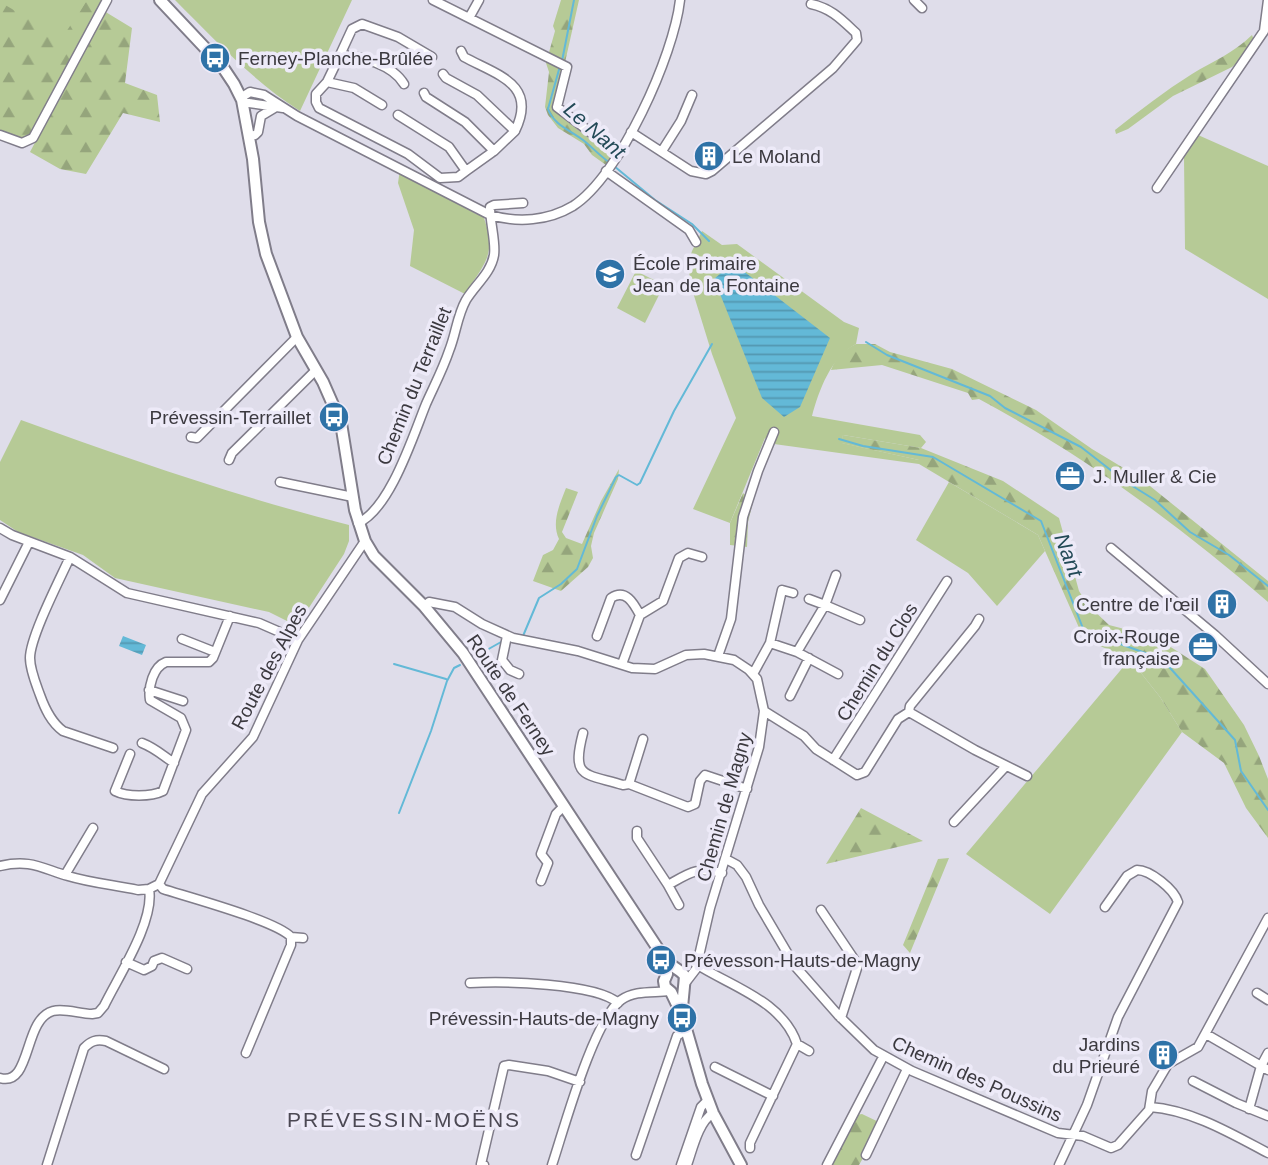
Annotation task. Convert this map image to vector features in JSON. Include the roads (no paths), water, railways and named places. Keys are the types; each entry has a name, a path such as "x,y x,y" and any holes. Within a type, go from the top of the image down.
{"main road":[{"path":"160,0 222,66 246,99 253,159"},
{"path":"165,0 225,59 246,99 255,135 253,159"},
{"name":"Route de Ferney","path":"253,159 261,233 278,291 297,337 334,405 342,429 358,523 365,541 380,563 424,606 463,653 672,974"},
{"path":"677,989 664,984 672,974 684,976 677,989 685,1030 713,1113 741,1165"}],"street":[{"path":"0,135 22,143 29,141 107,0"},
{"path":"433,0 567,66 557,107 612,164 689,230 696,242"},
{"path":"469,18 479,0"},
{"path":"246,99 279,107 490,215 517,221 553,214 571,207 585,197 612,164 631,132 665,58 680,0"},
{"path":"914,0 922,8"},
{"path":"1157,188 1264,31 1268,0"},
{"path":"631,132 691,171 706,174 732,155 832,68 854,45 857,40 856,33 828,9 811,4"},
{"path":"432,57 398,37 362,24 352,29 327,82 316,94 316,102 320,108 408,153 440,178 458,177 495,150 515,131 523,107 518,90 509,81 464,57 461,51"},
{"path":"340,55 371,61 401,78 404,84"},
{"path":"443,74 477,95 515,131"},
{"path":"327,82 354,88 382,105"},
{"path":"424,93 426,97 465,122 495,150"},
{"path":"662,151 681,121 692,95"},
{"path":"255,135 261,116 279,107"},
{"path":"398,114 449,147 466,172"},
{"path":"368,152 375,137"},
{"path":"490,215 494,205 523,203"},
{"name":"Chemin du Terraillet","path":"358,523 373,512 405,458 450,349 456,323 467,299 492,262 494,254 490,215"},
{"path":"191,437 197,438 297,337"},
{"path":"240,439 314,368"},
{"path":"229,460 232,453 314,368"},
{"path":"718,656 731,619 743,517 774,432"},
{"path":"280,482 353,497"},
{"path":"0,528 70,557 127,593 259,623 298,640"},
{"name":"Route des Alpes","path":"159,884 202,794 254,737 298,640 365,541"},
{"path":"0,600 29,542"},
{"path":"1111,548 1208,628 1268,684"},
{"path":"622,664 640,615 663,601 679,558 688,553 702,557"},
{"path":"70,557 35,637 30,657 31,667 45,708 56,726 63,731 113,748"},
{"path":"797,652 825,605 836,575"},
{"name":"Chemin du Clos","path":"833,760 947,580"},
{"path":"424,606 429,602 440,602 507,636 648,670 690,654 734,660 754,674 770,643 782,590 793,593"},
{"path":"597,636 611,598 615,595 624,595 631,600 640,615"},
{"path":"809,600 860,620"},
{"path":"130,754 115,791 122,795 160,794 186,730 184,723 175,714 153,704 149,690 160,664 209,662 230,616"},
{"path":"909,712 909,706 979,619"},
{"path":"507,636 502,660 510,670 519,674"},
{"path":"182,639 215,652"},
{"path":"770,643 797,652 838,674"},
{"path":"790,695 809,659"},
{"name":"Chemin de Magny","path":"677,989 694,973 761,739 764,711 754,674"},
{"path":"149,690 183,701"},
{"path":"764,711 804,736 816,749 851,772 861,775 872,763 898,719 909,712"},
{"path":"909,712 1027,776"},
{"path":"583,733 577,756 581,771 623,785 629,784 688,807 695,804 700,781 705,775 747,789"},
{"path":"629,784 643,739"},
{"path":"142,743 157,749 174,763"},
{"path":"954,822 1006,766"},
{"path":"541,881 548,863 541,854 556,814 564,806"},
{"path":"65,875 93,828"},
{"path":"637,831 637,838 680,905"},
{"name":"Chemin des Poussins","path":"726,859 741,870 795,966 841,1018 883,1056 907,1069 1058,1133 1083,1136 1106,1146 1115,1147 1150,1107"},
{"path":"0,866 15,862 37,864 65,875 138,890 159,884 163,889 248,916 286,932 291,937 303,938"},
{"path":"668,885 696,870 722,873"},
{"path":"1059,1165 1087,1105 1118,1017 1178,902 1172,892 1146,872 1136,870 1126,876 1105,907"},
{"path":"0,1078 14,1078 20,1072 36,1026 50,1012 57,1010 81,1014 97,1013 104,1006 144,926 149,889"},
{"path":"821,911 858,965 841,1018"},
{"path":"1267,924 1194,1051 1168,1064 1150,1095 1150,1107 1163,1108 1213,1125 1268,1153"},
{"path":"246,1053 291,944 291,937"},
{"path":"126,962 144,970 162,958 187,969"},
{"path":"648,992 672,974 687,971 695,964 754,995 782,1020 797,1044 809,1051"},
{"path":"470,983 498,981 600,993 618,1003"},
{"path":"552,1165 595,1040 618,1003 648,992 677,989"},
{"path":"1257,993 1268,1000"},
{"path":"636,1155 677,1036 685,1030"},
{"path":"1206,1034 1265,1068"},
{"path":"47,1165 77,1067 87,1044 106,1041 164,1069"},
{"path":"750,1148 797,1044"},
{"path":"1249,1109 1268,1054"},
{"path":"827,1165 883,1056"},
{"path":"484,1165 481,1164 505,1066 539,1069 580,1082"},
{"path":"715,1067 773,1096"},
{"path":"866,1155 907,1069"},
{"path":"1193,1081 1268,1116"},
{"path":"681,1165 701,1107 708,1100"},
{"path":"687,1165 702,1125 713,1113"}],"water":[{"path":"733,263 830,338 800,407 784,417 762,398 714,279"},
{"path":"123,636 146,645 142,655 119,646"}],"waterway":[{"name":"Le Nant","path":"562,61 574,0"},
{"name":"Le Nant","path":"560,66 548,109 551,115 610,163"},
{"name":"Le Nant","path":"614,166 655,200 692,224 709,241"},
{"name":"Nant","path":"866,342 887,355 990,396 1005,408 1081,447 1126,482 1155,500 1190,532 1229,555 1268,586"},
{"path":"523,636 539,598 561,584 577,569 597,516 616,477 619,475 637,485 640,483 674,411 712,344"},
{"name":"Nant","path":"839,439 863,446 933,457 1041,521 1084,631 1162,659 1235,740 1241,771 1268,810"},
{"path":"485,651 501,642"},
{"path":"394,664 446,679"},
{"path":"399,813 447,681 454,668 460,665"}],"place":[{"name":"Ferney-Planche-Brûlée","path":"215,58"},
{"name":"Le Moland","path":"709,156"},
{"name":"École Primaire Jean de la Fontaine","path":"610,274"},
{"name":"Prévessin-Terraillet","path":"334,417"},
{"name":"J. Muller & Cie","path":"1070,476"},
{"name":"Centre de l'œil","path":"1222,604"},
{"name":"Croix-Rouge française","path":"1203,647"},
{"name":"Prévesson-Hauts-de-Magny","path":"661,960"},
{"name":"Prévessin-Hauts-de-Magny","path":"682,1018"},
{"name":"Jardins du Prieuré","path":"1163,1055"}],"district":[{"name":"PRÉVESSIN-MOËNS","path":"404,1119"}]}
